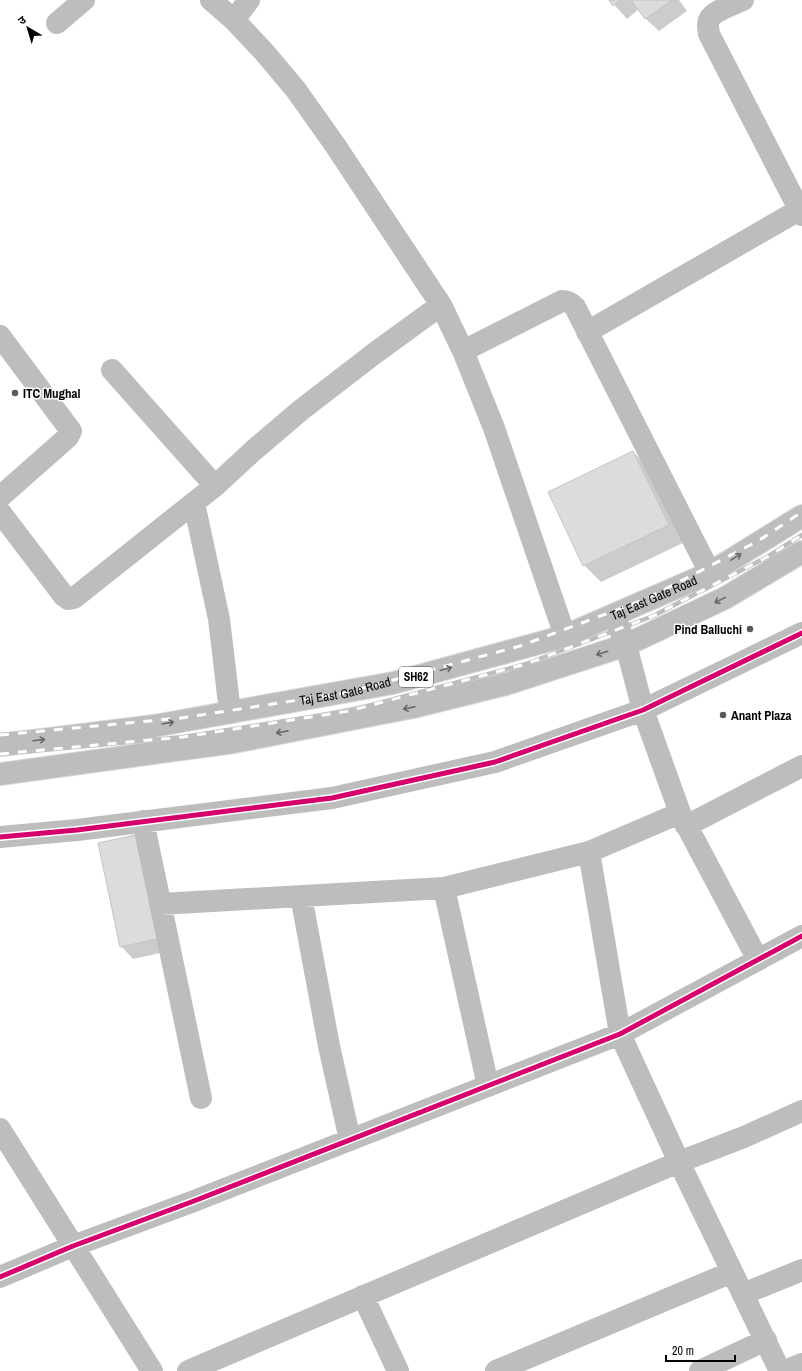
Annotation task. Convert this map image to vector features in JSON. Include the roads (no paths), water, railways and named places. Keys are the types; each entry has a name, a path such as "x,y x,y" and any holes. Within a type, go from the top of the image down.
{"street":[{"path":"57,23 84,0"},
{"path":"212,0 234,20 265,53 296,90 335,145 441,305 463,351 494,428 565,636"},
{"path":"234,20 249,0"},
{"path":"587,332 801,212 709,34 708,26 710,18 720,11 743,0"},
{"path":"463,351 562,301 567,301 575,307 710,573"},
{"path":"0,512 64,596 68,599 78,595 215,486 301,410 441,305"},
{"path":"0,336 69,426 71,431 68,437 0,496"},
{"path":"112,370 215,486"},
{"path":"194,503 219,619 230,712"},
{"name":"Taj East Gate Road","path":"0,745 154,726 393,683 565,636 710,573 802,516"},
{"name":"SH62","path":"0,774 234,742 413,707 506,684 626,645 725,598 802,552"},
{"path":"614,615 626,645 643,710 683,820 758,960"},
{"path":"0,837 77,830 332,798 496,762 643,710 802,633"},
{"path":"160,904 444,888 589,852 683,820 802,766"},
{"path":"144,821 201,1098"},
{"path":"589,852 620,1034 679,1162 780,1371"},
{"path":"444,888 488,1086"},
{"path":"301,896 329,1046 350,1140"},
{"path":"0,1277 73,1246 194,1201 620,1034 802,936"},
{"path":"188,1371 679,1162 744,1137 802,1111"},
{"path":"0,1129 152,1371"},
{"path":"743,1294 802,1270"},
{"path":"496,1371 732,1272"},
{"path":"363,1296 398,1371"},
{"path":"700,1371 766,1340"},
{"path":"784,1371 802,1364"}],"railway":[{"path":"0,735 181,718 345,693 520,646 646,599 758,541 802,512"},
{"path":"0,754 183,737 349,711 526,664 653,616 767,557 802,535"}],"place":[{"name":"ITC Mughal","path":"15,393"},
{"name":"Pind Balluchi","path":"750,629"},
{"name":"Anant Plaza","path":"723,715"}]}
